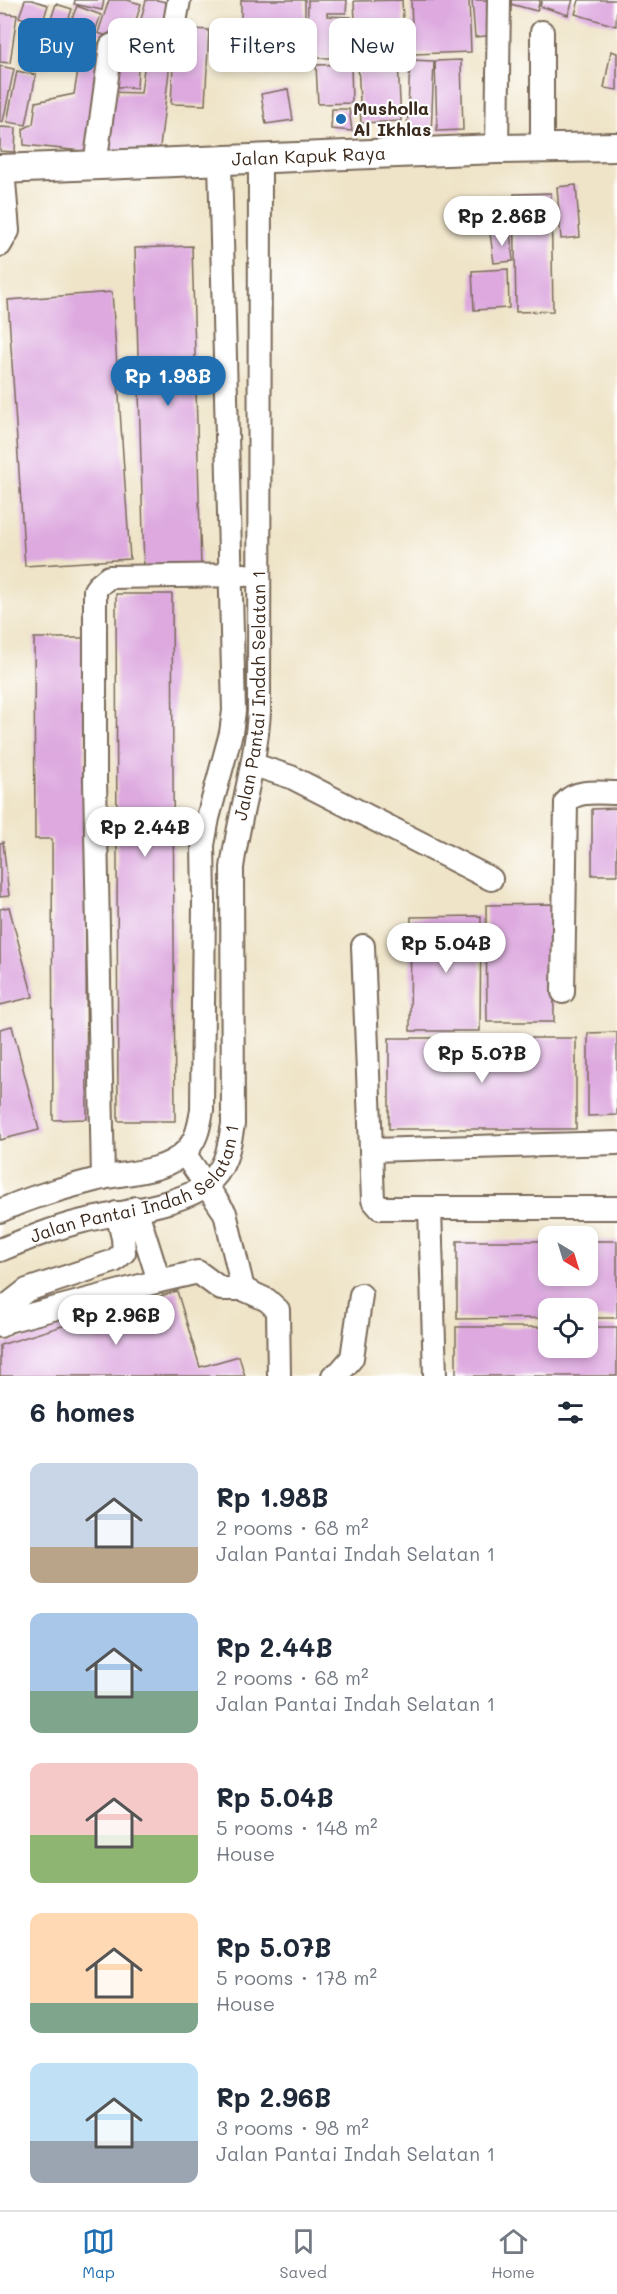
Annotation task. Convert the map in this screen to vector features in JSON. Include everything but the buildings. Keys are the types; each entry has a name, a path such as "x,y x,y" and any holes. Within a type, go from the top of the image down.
{"main road":[{"name":"Jalan Kapuk Raya","path":"2,169 95,166 221,174 260,173 497,148 617,147"}],"street":[{"path":"95,166 111,46 117,43 167,50 171,45 179,0"},
{"path":"497,148 500,0"},
{"path":"542,32 542,148"},
{"path":"0,245 8,231 2,169"},
{"name":"Jalan Pantai Indah Selatan 1","path":"0,1250 42,1234 191,1194 206,1185 225,1162 233,1124 232,868 236,837 254,765 259,711 260,173"},
{"name":"Jalan Pantai Indah Selatan 1","path":"0,1210 16,1203 103,1178 168,1164 184,1153 197,1136 202,1110 203,844 231,733 234,711 221,174"},
{"path":"103,1178 95,780 95,590 110,577 258,575"},
{"path":"254,765 291,777 491,879"},
{"path":"563,992 566,802 571,796 578,794 617,793"},
{"path":"363,946 370,1150 375,1205 380,1208 617,1208"},
{"path":"370,1150 617,1143"},
{"path":"184,1153 225,1213 243,1289"},
{"path":"430,1208 435,1376"},
{"path":"126,1211 159,1281"},
{"path":"126,1211 124,1252 114,1261 27,1290 4,1308 3,1324 198,1272 221,1289 243,1289 267,1300 278,1310 279,1376"},
{"path":"333,1376 340,1372 352,1358 362,1295"}],"place":[{"name":"Musholla Al Ikhlas","path":"341,119"}]}
